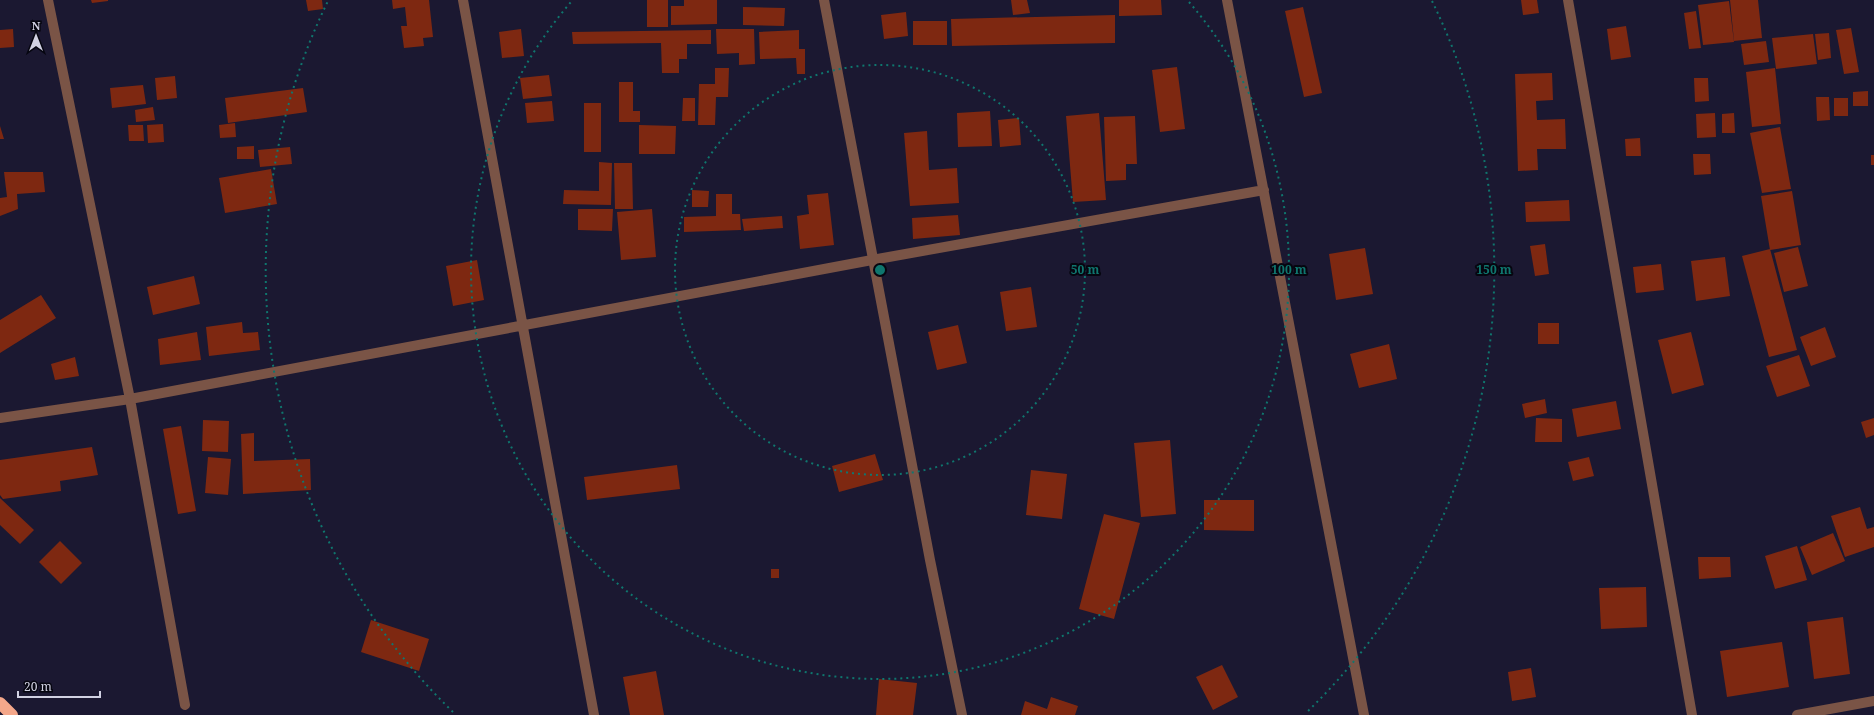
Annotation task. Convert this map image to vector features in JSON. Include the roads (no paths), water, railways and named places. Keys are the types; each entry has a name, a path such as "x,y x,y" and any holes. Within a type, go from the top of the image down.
{"highway":[{"path":"0,703 12,715"}],"street":[{"path":"48,0 130,398 185,705"},
{"path":"463,0 594,715"},
{"path":"824,0 872,260 930,560 962,715"},
{"path":"1227,0 1364,715"},
{"path":"1568,0 1692,715"},
{"path":"0,418 130,398 872,260 1264,190"},
{"path":"1797,715 1874,701"}]}
